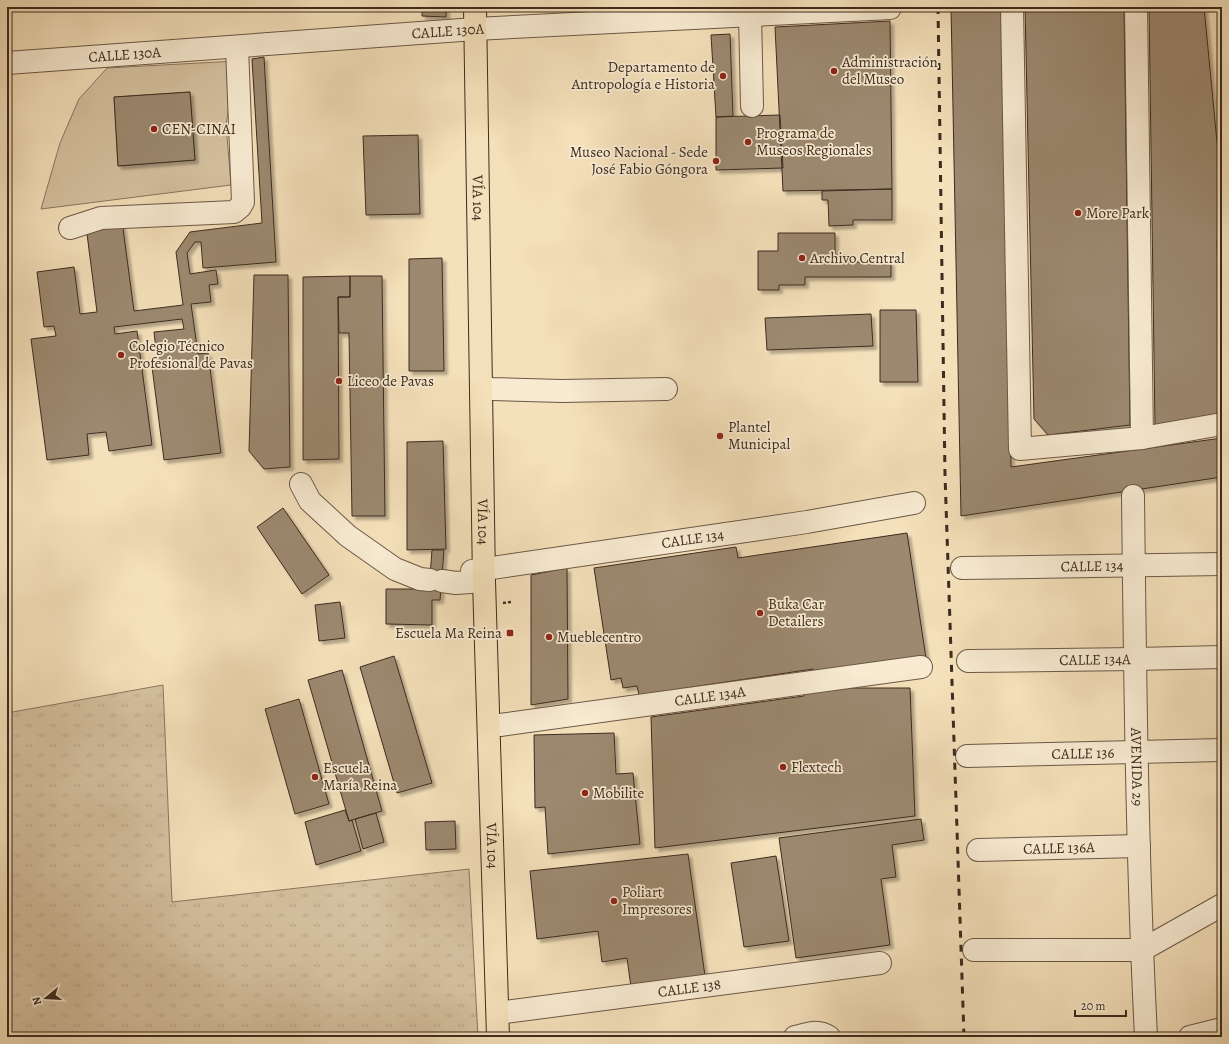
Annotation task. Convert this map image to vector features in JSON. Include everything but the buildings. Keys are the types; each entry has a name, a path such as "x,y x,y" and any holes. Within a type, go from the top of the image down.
{"main road":[{"name":"VÍA 104","path":"475,7 481,386 480,574 498,1037"}],"street":[{"path":"1012,7 1020,449 1142,438 1222,424"},
{"path":"1136,7 1142,438"},
{"name":"CALLE 130A","path":"7,63 475,29 890,8"},
{"path":"750,14 752,106"},
{"path":"70,228 101,218 234,212 240,207 243,202 237,47"},
{"path":"481,386 562,392 666,389"},
{"name":"CALLE 134","path":"302,484 310,501 348,536 395,569 420,579 456,583 480,574 807,522 914,503"},
{"name":"AVENIDA 29","path":"1133,496 1139,846 1146,1037"},
{"name":"CALLE 134","path":"962,568 1222,564"},
{"name":"CALLE 134A","path":"968,660 1222,657"},
{"name":"CALLE 134A","path":"500,725 921,667"},
{"name":"CALLE 136","path":"967,756 1222,750"},
{"name":"CALLE 136A","path":"978,850 1139,846"},
{"path":"974,950 1142,950 1222,905"},
{"name":"CALLE 138","path":"498,1013 880,963"},
{"path":"1190,1037 1222,1029"},
{"path":"795,1037 822,1032 829,1037"}],"green space":[{"path":"236,61 226,125 231,185 41,209 60,143 79,99 107,68","holes":["190,92 195,160 118,166 114,97"]},
{"path":"163,685 172,902 469,869 478,1037 7,1037 7,713"}],"railway":[{"path":"938,7 945,475 964,1037"}],"place":[{"name":"Administración del Museo","path":"834,71"},
{"name":"Departamento de Antropología e Historia","path":"723,76"},
{"name":"CEN-CINAI","path":"154,129"},
{"name":"Programa de Museos Regionales","path":"748,142"},
{"name":"Museo Nacional - Sede José Fabio Góngora","path":"716,161"},
{"name":"More Park","path":"1078,213"},
{"name":"Archivo Central","path":"802,258"},
{"name":"Colegio Técnico Profesional de Pavas","path":"121,355"},
{"name":"Liceo de Pavas","path":"339,381"},
{"name":"Plantel Municipal","path":"720,436"},
{"name":"Buka Car Detailers","path":"760,613"},
{"name":"Escuela Ma Reina","path":"510,633"},
{"name":"Mueblecentro","path":"549,637"},
{"name":"Flextech","path":"783,767"},
{"name":"Escuela María Reina","path":"315,777"},
{"name":"Mobilite","path":"585,793"},
{"name":"Poliart Impresores","path":"614,901"}]}
